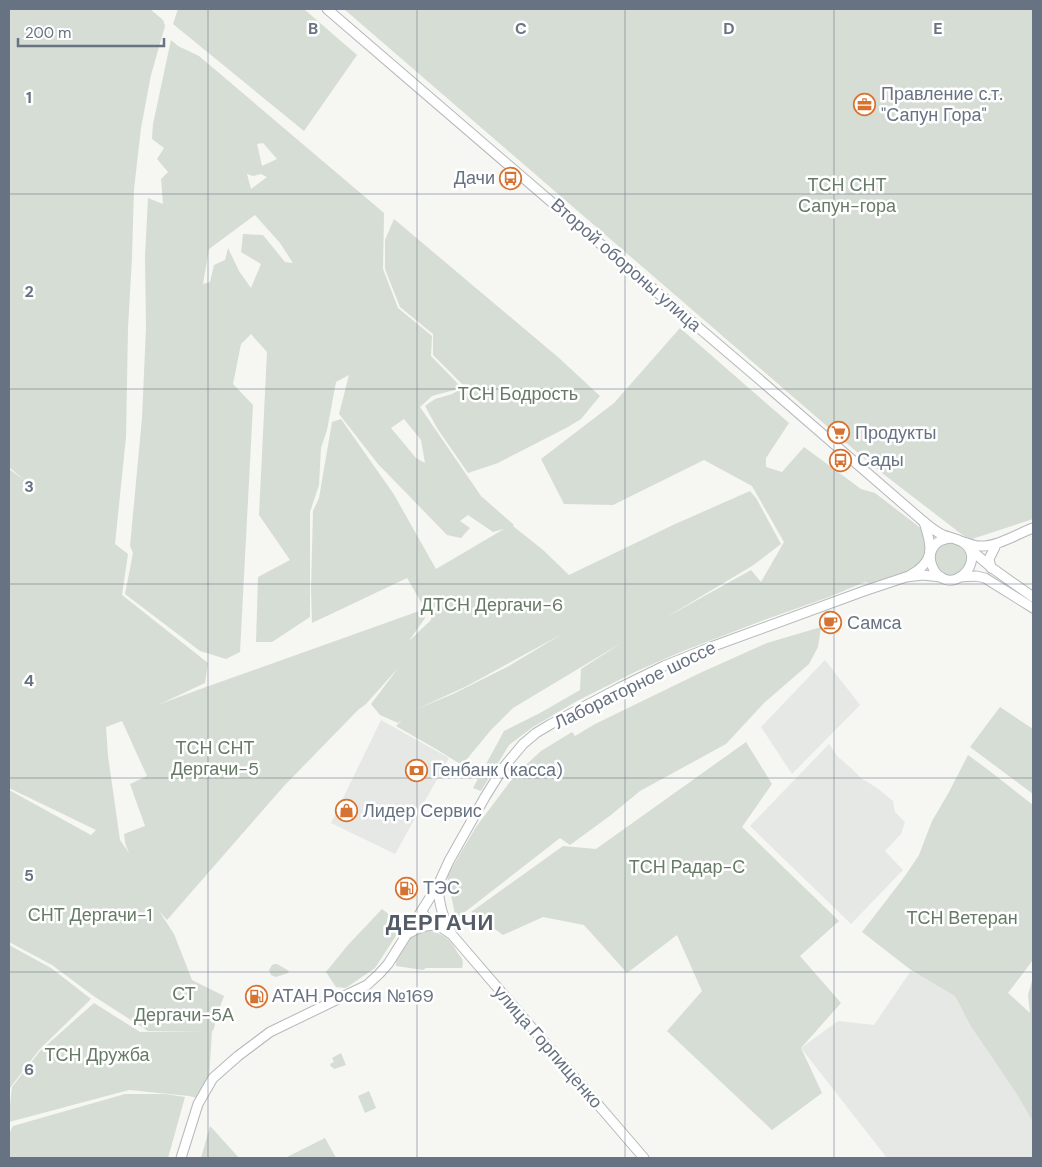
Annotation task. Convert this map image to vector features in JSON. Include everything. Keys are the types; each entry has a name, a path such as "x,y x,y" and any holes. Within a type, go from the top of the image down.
{"main road":[{"name":"Второй обороны улица","path":"327,9 924,522 937,532 952,538"},
{"path":"924,522 930,542 931,554"},
{"path":"960,577 998,544 1033,528"},
{"path":"1033,597 992,568 966,546 952,538 938,542 933,548 930,561 932,568 941,577 950,579 982,577 988,579 1033,608"},
{"path":"966,546 998,544"},
{"path":"992,568 989,559 991,552 998,544"},
{"path":"966,546 972,557 969,569"},
{"name":"Лабораторное шоссе","path":"906,577 922,566 931,554"},
{"name":"Лабораторное шоссе","path":"181,1158 198,1104 213,1078 270,1032 367,985 388,964 405,937 425,911 449,861 485,797 503,768 523,744 544,729 619,688 664,666 711,647 906,577 923,575 941,577"},
{"name":"улица Горпищенко","path":"438,885 441,923"},
{"path":"405,937 421,927 441,923 439,910 434,905 425,911 431,920 436,918 439,910"},
{"name":"улица Горпищенко","path":"425,911 441,923 453,936 644,1158"}],"shaded area":[{"path":"825,660 860,705 792,774 761,727"},
{"path":"381,720 449,758 395,854 331,823"},
{"path":"829,744 838,757 861,778 893,801 895,812 905,822 901,834 885,851 903,870 851,924 750,826"},
{"path":"910,972 923,975 955,996 970,1025 1016,1093 1033,1122 1033,1158 887,1158 801,1048 838,1021 874,1025"}],"green space":[{"path":"9,9 150,9 163,20 165,26 151,75 141,128 134,189 128,328 126,437 115,544 128,554 122,595 208,663 205,683 160,704 422,610 425,618 409,641 431,620 431,613 421,602 407,578 312,623 313,511 319,498 332,422 341,419 393,493 436,569 504,529 493,532 468,515 460,521 470,528 461,538 447,535 378,464 339,414 349,375 336,382 327,430 321,448 319,485 310,512 310,617 272,642 256,642 258,577 290,560 259,515 267,352 251,334 241,344 233,384 253,405 240,652 226,659 200,651 125,594 133,553 130,546 142,418 146,328 145,256 148,198 163,204 161,179 168,172 157,159 164,148 152,139 153,124 171,40 178,46 199,56 384,213 383,269 398,308 432,336 431,356 462,388 432,396 420,407 481,496 569,575 673,525 750,491 756,498 781,544 752,566 665,618 751,570 761,582 784,542 752,486 704,460 613,505 564,504 541,459 614,403 680,328 789,423 766,458 766,467 782,472 804,447 861,489 875,493 922,529 926,539 926,549 915,568 907,573 874,585 865,582 683,651 637,671 577,701 533,727 509,745 481,791 473,788 504,731 580,690 581,669 623,642 513,708 491,730 462,765 396,726 402,720 398,723 380,715 371,704 399,667 366,704 284,786 167,920 159,911 174,934 192,980 224,996 212,1031 209,1079 197,1098 129,1090 9,1122 12,1087 40,1051 94,1003 140,1032 206,1031 148,1031 95,997 52,965 9,942 9,790 91,835 96,830 9,788 9,469 24,480 9,467","holes":["263,143 277,159 262,166 257,144","247,174 253,176 261,174 267,177 251,189","255,215 280,243 293,263 285,262 263,235 243,234 241,252 261,264 251,288 239,271 228,248 225,260 214,265 210,282 203,284 209,249","404,419 421,440 425,463 416,458 391,428","562,634 507,667 453,694 417,709 467,686","122,721 147,776 130,784 145,826 124,834 129,853 120,840 108,756 106,727"]},
{"path":"178,9 304,9 357,55 304,131 173,24"},
{"name":"ТСН СНТ Сапун-гора","path":"344,9 1033,9 1033,519 969,540 873,466"},
{"name":"ТСН Бодрость","path":"394,219 559,358 600,396 581,419 498,463 468,473 437,428 425,406 435,399 452,394 465,387 433,355 433,334 400,307 385,269 385,240"},
{"path":"948,542 961,547 967,559 965,569 951,578 935,570 934,552 942,544"},
{"path":"821,627 818,647 809,664 764,703 726,744 640,791 570,845 560,838 456,919 447,876 476,827 515,775 541,751 572,732 575,736 595,724 700,673 767,643"},
{"path":"1000,707 1033,729 1033,794 970,747"},
{"name":"ТСН Радар-С","path":"746,742 772,784 742,827 839,921 800,956 841,1003 801,1048 822,1093 772,1130 667,1031 702,991 677,935 627,973 584,925 543,917 503,935 471,912 563,846 596,849"},
{"name":"ТСН Ветеран","path":"968,755 1033,805 1033,960 1008,993 1030,1013 1028,995 1033,977 1033,1122 1016,1093 970,1025 955,996 911,970 862,932 919,855 932,821"},
{"path":"382,909 403,925 375,968 346,988 336,987 326,972"},
{"path":"424,931 439,933 450,942 462,960 462,968 426,968 423,970 396,966 396,961 410,939"},
{"path":"9,945 51,968 91,999 39,1050 10,1088 9,1115"},
{"path":"275,964 289,971 288,973 276,977 271,975 269,970"},
{"path":"341,1053 346,1065 334,1069 330,1064 334,1062 332,1058"},
{"path":"369,1091 376,1108 365,1113 358,1096"},
{"path":"125,1094 165,1094 185,1097 168,1158 9,1158 9,1137 13,1126"},
{"path":"210,1126 239,1158 201,1158"},
{"path":"325,1138 336,1158 285,1158"}],"place":[{"name":"Правление с.т. \"Сапун Гора\"","path":"865,104"},
{"name":"Дачи","path":"511,178"},
{"name":"Продукты","path":"839,433"},
{"name":"Сады","path":"841,460"},
{"name":"Самса","path":"831,623"},
{"name":"Генбанк (касса)","path":"416,770"},
{"name":"Лидер Сервис","path":"347,811"},
{"name":"ТЭС","path":"407,888"},
{"name":"АТАН Россия №169","path":"256,996"}],"district":[{"name":"ДЕРГАЧИ","path":"440,922"}],"park label":[{"name":"ДТСН Дергачи-6","path":"492,605"},
{"name":"ТСН СНТ Дергачи-5","path":"215,758"},
{"name":"СНТ Дергачи-1","path":"90,915"},
{"name":"СТ Дергачи-5А","path":"184,1004"},
{"name":"ТСН Дружба","path":"97,1055"}]}
